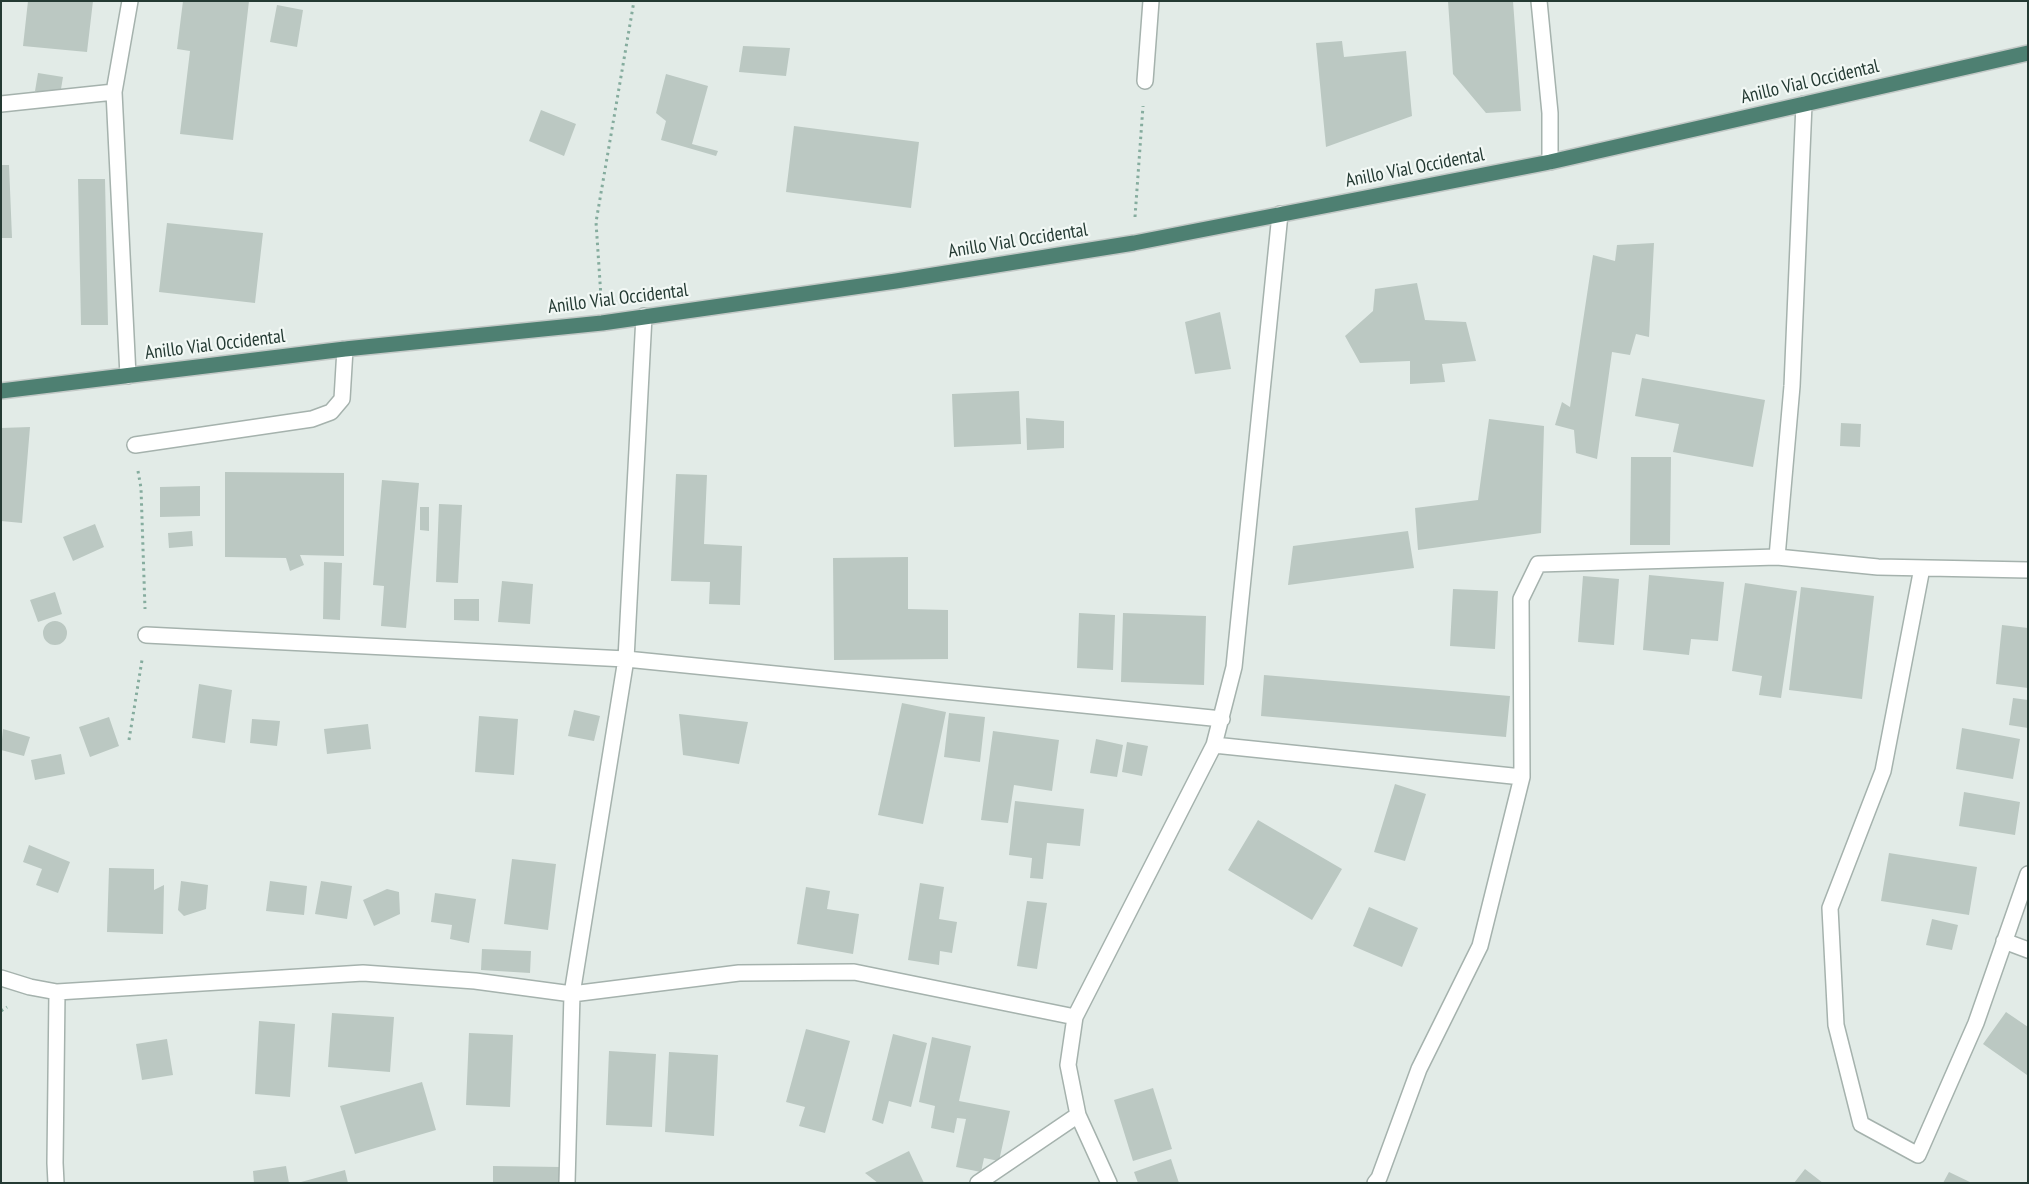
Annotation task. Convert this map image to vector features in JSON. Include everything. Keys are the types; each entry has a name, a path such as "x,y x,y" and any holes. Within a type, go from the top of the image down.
{"highway":[{"name":"Anillo Vial Occidental","path":"1,392 345,349 602,323 896,281 1134,242 1550,162 2028,53"}],"street":[{"path":"128,376 114,92 130,1"},
{"path":"1145,81 1151,1"},
{"path":"1539,1 1550,113 1550,162"},
{"path":"1,104 114,92"},
{"path":"1777,557 1792,386 1804,104"},
{"path":"1109,1183 1078,1115 1068,1064 1075,1017 1214,745 1222,719 1234,667 1280,214"},
{"path":"567,1183 572,994 626,659 644,316"},
{"path":"135,446 312,420 330,412 342,400 345,349"},
{"path":"1375,1183 1379,1178 1419,1069 1480,946 1522,777 1521,599 1538,564 1777,557 1878,567 2028,570"},
{"path":"1922,568 1884,771 1830,908 1836,1025 1860,1124 1918,1155 1976,1023 2028,874"},
{"path":"146,635 626,659 1222,719"},
{"path":"1214,745 1522,777"},
{"path":"2004,941 2028,950"},
{"path":"1,978 30,988 57,992 363,973 476,981 572,994 739,973 854,972 1075,1017"},
{"path":"56,1183 54,1163 57,992"},
{"path":"978,1183 1078,1115"}],"path":[{"path":"602,323 596,222 634,1"},
{"path":"1134,242 1145,81"},
{"path":"129,740 146,635 141,488 135,446"}],"building":[{"path":"28,1 93,1 87,52 23,46"},
{"path":"183,1 249,1 233,140 180,134 190,51 177,49"},
{"path":"1448,1 1513,1 1521,111 1486,113 1453,74"},
{"path":"277,5 303,10 297,47 270,42"},
{"path":"1342,41 1344,57 1406,51 1412,116 1326,147 1316,43"},
{"path":"743,46 790,48 786,76 739,72"},
{"path":"38,73 63,77 60,95 35,91"},
{"path":"666,74 708,86 692,144 718,151 716,156 661,140 666,121 656,113"},
{"path":"541,110 576,124 564,156 529,141"},
{"path":"794,126 919,142 911,208 786,192"},
{"path":"1,165 9,165 12,238 1,238"},
{"path":"78,179 105,179 108,325 81,325"},
{"path":"167,223 263,233 255,303 159,292"},
{"path":"1654,243 1649,337 1636,334 1630,355 1612,352 1597,459 1576,453 1574,430 1555,425 1562,402 1570,407 1593,255 1615,261 1617,245"},
{"path":"1417,283 1425,320 1466,322 1476,361 1442,364 1445,382 1410,384 1410,361 1360,363 1345,336 1373,311 1375,289"},
{"path":"1220,312 1231,369 1195,374 1185,322"},
{"path":"1642,378 1765,400 1753,467 1673,452 1679,424 1635,416"},
{"path":"1019,391 1021,444 954,447 952,394"},
{"path":"1026,418 1064,421 1064,448 1027,450"},
{"path":"1489,419 1544,426 1541,533 1418,550 1415,508 1478,500"},
{"path":"1841,423 1861,424 1860,447 1840,446"},
{"path":"30,427 22,523 1,521 1,428"},
{"path":"1631,457 1671,457 1670,545 1630,545"},
{"path":"225,472 344,473 344,556 300,555 304,565 290,571 286,558 225,557"},
{"path":"676,474 707,475 704,544 742,546 740,605 709,604 710,582 671,581"},
{"path":"382,480 419,483 406,628 381,626 384,586 373,585"},
{"path":"200,486 200,516 160,517 160,487"},
{"path":"439,504 462,505 458,583 436,582"},
{"path":"420,507 429,507 429,531 420,530"},
{"path":"95,524 104,547 73,561 63,537"},
{"path":"192,531 193,546 169,548 168,533"},
{"path":"1408,531 1414,568 1288,585 1293,546"},
{"path":"908,557 908,609 948,610 948,659 834,660 833,558"},
{"path":"324,562 342,563 340,620 323,619"},
{"path":"1649,575 1724,582 1718,641 1691,639 1689,655 1643,650"},
{"path":"1583,576 1619,579 1614,645 1578,642"},
{"path":"502,581 533,584 530,624 498,622"},
{"path":"1745,583 1797,591 1781,698 1759,695 1762,676 1732,671"},
{"path":"1801,587 1874,596 1862,699 1789,690"},
{"path":"1453,589 1498,591 1495,649 1450,646"},
{"path":"55,592 62,614 38,622 30,600"},
{"path":"454,599 479,599 479,621 454,620"},
{"path":"1079,613 1115,615 1113,670 1077,668"},
{"path":"1123,613 1206,616 1204,685 1121,682"},
{"path":"55,621 60,622 66,628 66,638 60,644 55,645 50,644 44,638 43,633 44,628 50,622"},
{"path":"2002,625 2028,628 2028,688 1996,684"},
{"path":"1264,675 1510,696 1506,737 1261,716"},
{"path":"199,684 232,690 225,743 192,738"},
{"path":"2013,698 2028,700 2028,728 2009,725"},
{"path":"902,703 946,712 923,824 878,815"},
{"path":"574,710 600,716 594,741 568,736"},
{"path":"949,713 985,717 980,762 944,757"},
{"path":"679,714 748,722 739,764 683,755"},
{"path":"479,716 518,719 514,775 475,772"},
{"path":"109,717 119,746 90,757 79,727"},
{"path":"252,719 280,721 277,746 250,743"},
{"path":"368,724 371,749 327,754 324,729"},
{"path":"1962,728 2020,739 2013,779 1956,769"},
{"path":"3,729 30,737 24,756 1,750"},
{"path":"993,731 1059,740 1052,791 1014,785 1008,823 981,820"},
{"path":"1096,739 1123,745 1117,777 1090,773"},
{"path":"1127,742 1148,746 1142,776 1122,772"},
{"path":"61,754 65,774 35,780 31,760"},
{"path":"1395,784 1426,794 1405,861 1374,852"},
{"path":"1964,792 2020,802 2015,835 1959,826"},
{"path":"1015,801 1084,809 1080,846 1047,843 1043,879 1030,878 1032,858 1009,855"},
{"path":"1258,820 1342,869 1312,920 1228,870"},
{"path":"29,845 70,862 58,893 36,885 42,869 23,862"},
{"path":"1889,853 1977,867 1969,915 1881,901"},
{"path":"512,859 556,864 548,930 504,924"},
{"path":"109,868 154,869 154,890 164,885 163,934 107,932"},
{"path":"181,881 208,885 206,909 184,916 178,910"},
{"path":"270,881 307,886 304,915 266,911"},
{"path":"321,881 352,886 347,919 315,914"},
{"path":"920,883 944,887 939,919 957,922 952,953 940,951 939,965 908,960"},
{"path":"806,887 830,891 827,909 859,914 853,954 797,944"},
{"path":"387,889 399,892 400,914 374,926 363,900"},
{"path":"435,893 476,899 469,943 450,939 452,925 431,922"},
{"path":"1027,901 1047,903 1037,969 1017,966"},
{"path":"1369,907 1418,928 1402,967 1353,946"},
{"path":"1932,919 1958,925 1952,950 1926,945"},
{"path":"482,949 531,951 530,973 481,970"},
{"path":"2006,1012 2028,1027 2027,1075 1983,1044"},
{"path":"332,1013 394,1017 390,1072 328,1067"},
{"path":"259,1021 295,1024 290,1097 255,1094"},
{"path":"806,1029 850,1041 825,1133 799,1126 805,1107 786,1102"},
{"path":"469,1033 513,1035 510,1107 466,1105"},
{"path":"893,1034 927,1043 911,1107 889,1101 883,1124 872,1120"},
{"path":"932,1037 971,1046 959,1101 1010,1111 999,1161 984,1158 981,1172 956,1167 966,1119 957,1118 954,1133 931,1128 935,1106 919,1102"},
{"path":"167,1039 173,1075 142,1080 136,1044"},
{"path":"609,1051 656,1054 652,1127 606,1125"},
{"path":"669,1052 718,1055 714,1136 665,1132"},
{"path":"422,1082 436,1130 355,1154 340,1106"},
{"path":"1153,1088 1172,1149 1133,1161 1114,1100"},
{"path":"909,1151 924,1183 878,1183 865,1173"},
{"path":"1171,1159 1179,1183 1138,1183 1134,1172"},
{"path":"286,1166 289,1183 254,1183 253,1171"},
{"path":"493,1166 560,1167 560,1183 493,1183"},
{"path":"1805,1169 1823,1183 1794,1183"},
{"path":"345,1170 348,1183 301,1183 301,1182"},
{"path":"1949,1172 1972,1183 1943,1183"}]}
